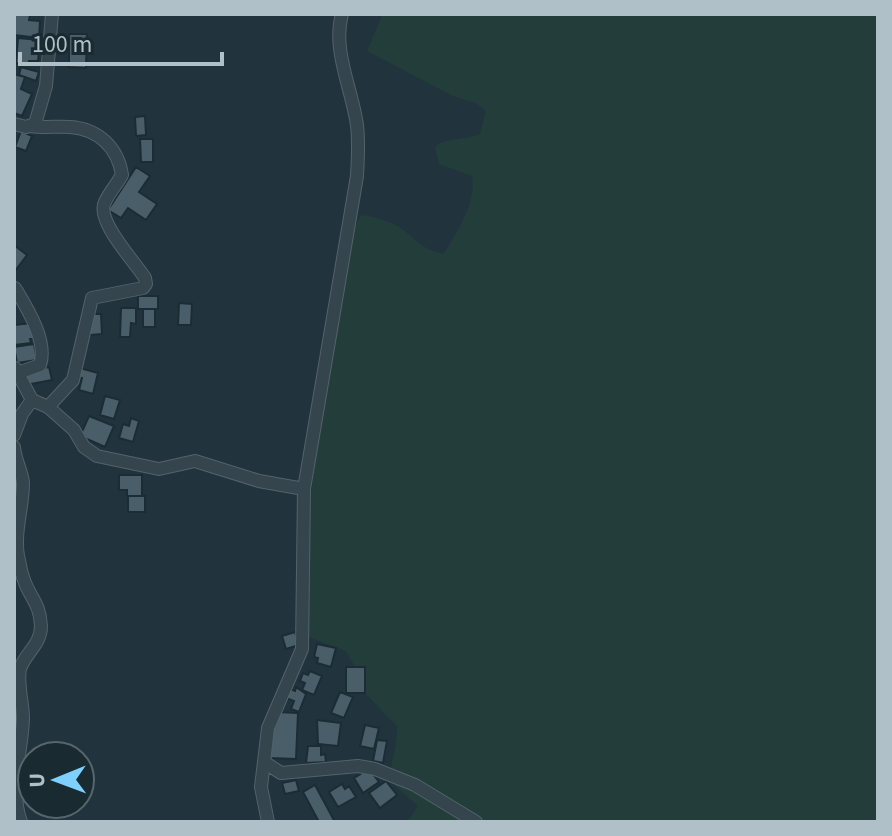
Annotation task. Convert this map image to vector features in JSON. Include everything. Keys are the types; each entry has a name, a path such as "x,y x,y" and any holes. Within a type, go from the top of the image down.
{"street":[{"path":"31,126 35,124 46,86 52,14"},
{"path":"268,822 261,787 268,728 302,649 304,489 357,176 357,126 339,48 342,14"},
{"path":"14,124 53,128 71,126 89,132 112,146 120,160 122,175 104,203 104,214 146,284 143,288 92,298 73,380 48,407"},
{"path":"14,287 28,310 42,354 40,365 16,369 32,400 48,407 74,430 84,447 97,456 159,469 195,461 259,481 304,489"},
{"path":"14,435 22,414 32,400"},
{"path":"14,447 15,462 23,478 17,524 18,552 24,583 34,596 41,629 38,642 20,670 23,720 17,778 21,822"},
{"path":"264,762 281,773 358,766 375,769 415,785 476,822"}],"green space":[{"path":"383,14 878,14 878,822 407,822 418,806 390,781 397,726 365,693 360,676 346,651 307,636 308,522 352,233 361,215 376,218 399,227 430,250 444,254 469,206 473,186 472,176 439,164 435,147 446,141 480,134 486,111 476,103 453,96 367,51"}],"building":[{"path":"14,14 30,15 29,20 40,21 39,38 14,35"},
{"path":"69,34 87,34 86,68 69,67"},
{"path":"18,38 40,40 38,61 16,63"},
{"path":"21,67 39,72 36,81 19,75"},
{"path":"14,74 25,77 21,89 32,94 22,116 14,113"},
{"path":"145,116 146,135 136,136 135,117"},
{"path":"21,131 32,136 26,151 15,147"},
{"path":"140,139 153,139 153,162 141,162"},
{"path":"136,167 150,176 139,192 157,204 146,220 128,208 121,218 108,210"},
{"path":"14,245 27,255 15,271 14,270"},
{"path":"138,296 158,296 158,309 138,309"},
{"path":"179,303 192,304 191,325 178,325"},
{"path":"121,308 136,308 136,324 131,323 130,337 120,337"},
{"path":"143,309 155,309 155,327 143,327"},
{"path":"90,314 101,314 102,334 90,335"},
{"path":"32,323 34,339 30,339 31,343 14,345 14,325"},
{"path":"34,344 37,360 17,363 14,347"},
{"path":"49,367 52,380 26,385 24,372"},
{"path":"80,368 98,373 93,394 79,390 82,378 78,377"},
{"path":"105,396 120,400 114,419 100,415"},
{"path":"89,416 114,426 105,447 80,436"},
{"path":"131,418 139,421 133,442 119,438 123,424 129,426"},
{"path":"119,475 142,475 142,496 127,496 127,490 119,490"},
{"path":"128,496 145,496 145,512 128,512"},
{"path":"295,632 299,645 286,649 282,636"},
{"path":"317,644 336,648 331,667 317,663 318,658 314,657"},
{"path":"346,667 365,667 365,693 346,693"},
{"path":"310,671 322,676 314,695 302,690 305,683 300,681 303,673 308,675"},
{"path":"296,687 306,694 299,712 291,709 294,701 286,698 290,689 295,691"},
{"path":"340,692 353,697 344,718 331,713"},
{"path":"276,712 298,713 296,759 270,758"},
{"path":"317,720 341,723 338,746 318,744"},
{"path":"365,725 379,728 374,749 360,746"},
{"path":"377,740 387,741 383,763 373,761"},
{"path":"308,746 321,746 321,755 325,754 326,762 306,763"},
{"path":"369,769 379,782 363,793 354,778"},
{"path":"296,780 299,791 285,794 282,783"},
{"path":"386,781 397,795 380,808 369,793"},
{"path":"342,784 345,789 349,786 356,797 338,807 329,792"},
{"path":"315,785 335,822 319,822 303,792"}]}
